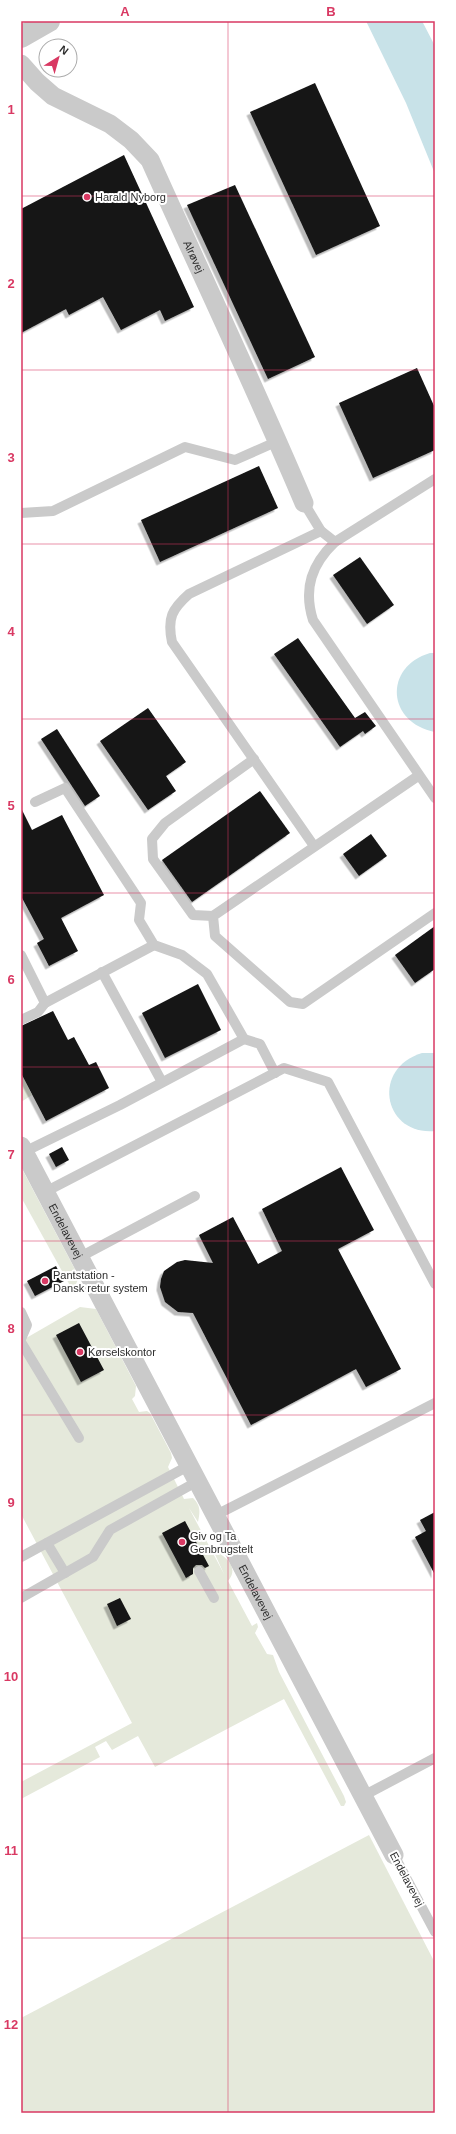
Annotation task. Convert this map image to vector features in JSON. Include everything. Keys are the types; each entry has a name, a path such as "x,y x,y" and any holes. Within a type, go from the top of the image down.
{"street":[{"path":"21,37 49,21"},
{"name":"Alrøvej","path":"21,64 37,82 53,96 110,124 131,140 150,160 278,441 304,503"},
{"name":"Endelavevej","path":"23,1149 394,1854"}],"lane":[{"path":"21,514 53,511 185,447 235,460 278,441"},
{"path":"435,479 335,542 322,555 313,570 309,591 313,620 418,776 435,798"},
{"path":"304,503 321,531 335,542"},
{"path":"314,846 172,642 169,629 170,618 179,603 190,594 321,531"},
{"path":"254,759 165,823 152,839 153,859 193,915 213,916 418,776"},
{"path":"35,802 65,788 141,903 139,920 154,945 182,955 207,974 244,1039 260,1044 275,1073"},
{"path":"213,916 215,936 290,1002 303,1004 435,912"},
{"path":"21,1020 38,1012 45,1003 154,945"},
{"path":"21,956 45,1003"},
{"path":"102,972 162,1082"},
{"path":"23,1149 120,1105 244,1039"},
{"path":"45,1192 284,1068 328,1082 435,1284"},
{"path":"80,1257 195,1196"},
{"path":"21,1312 27,1325 21,1338"},
{"path":"21,1342 79,1438"},
{"path":"216,1515 435,1403"},
{"path":"21,1557 47,1542 194,1473"},
{"path":"21,1598 93,1557 110,1530 194,1473"},
{"path":"47,1542 65,1573"},
{"path":"199,1571 214,1598"},
{"path":"363,1796 435,1758"},
{"name":"Endelavevej","path":"394,1854 435,1932"}],"shaded area":[{"path":"21,1073 32,1095 21,1102"},
{"path":"21,1167 79,1277 73,1291 21,1197"},
{"path":"80,1307 96,1309 136,1386 135,1396 132,1399 139,1412 147,1411 150,1413 171,1453 172,1458 168,1467 184,1499 193,1498 199,1506 198,1522 189,1508 224,1574 213,1550 230,1562 232,1571 228,1581 252,1626 257,1623 258,1627 255,1633 267,1654 273,1655 279,1672 344,1796 346,1802 344,1806 341,1806 284,1699 155,1767 138,1736 112,1750 106,1741 95,1747 100,1757 21,1799 21,1782 132,1723 21,1514 21,1341"},
{"path":"369,1835 435,1963 435,2113 21,2113 21,2018"}],"water":[{"path":"366,21 422,21 435,46 435,174 406,103"},
{"path":"430,653 435,653 435,732 419,727 407,718 400,707 397,694 398,682 404,670 415,660"},
{"path":"422,1053 435,1053 435,1131 418,1130 404,1123 395,1113 390,1100 390,1086 395,1073 406,1061"}],"building":[{"path":"315,83 380,226 316,255 250,112"},
{"path":"124,155 194,307 165,321 160,310 121,330 103,297 69,315 66,309 21,333 21,209"},
{"path":"235,185 315,357 268,379 187,205"},
{"path":"417,368 435,408 435,450 373,478 339,403"},
{"path":"259,466 278,508 160,562 141,520"},
{"path":"360,557 394,605 367,624 333,575"},
{"path":"298,638 355,718 365,712 376,726 365,734 363,731 340,747 274,654"},
{"path":"148,708 186,762 166,776 176,791 148,810 100,741"},
{"path":"57,729 100,796 85,806 41,739"},
{"path":"260,791 290,833 192,902 162,860"},
{"path":"21,808 32,830 62,815 104,895 61,918 78,951 49,966 37,943 44,939 21,896"},
{"path":"371,834 387,856 359,876 343,854"},
{"path":"435,926 435,969 415,983 395,955"},
{"path":"198,984 221,1030 165,1058 142,1013"},
{"path":"53,1011 68,1040 74,1037 89,1065 96,1062 109,1088 46,1121 21,1073 21,1026"},
{"path":"62,1147 69,1160 56,1167 49,1154"},
{"path":"341,1167 374,1230 338,1249 401,1369 366,1387 356,1369 251,1425 193,1313 178,1312 165,1302 160,1287 161,1279 164,1271 177,1262 185,1260 213,1263 199,1235 233,1217 258,1264 282,1251 262,1209"},
{"name":"Pantstation - Dansk retur system","path":"56,1266 64,1281 35,1296 27,1281"},
{"name":"Kørselskontor","path":"79,1323 104,1370 81,1382 56,1335"},
{"path":"435,1512 435,1575 415,1537 426,1531 420,1520"},
{"name":"Giv og Ta Genbrugstelt","path":"185,1521 209,1566 205,1568 202,1565 196,1565 193,1568 193,1574 186,1578 162,1533"},
{"path":"120,1598 131,1619 117,1626 107,1604"}],"place":[{"name":"Harald Nyborg","path":"87,197"},
{"name":"Pantstation - Dansk retur system","path":"45,1281"},
{"name":"Kørselskontor","path":"80,1352"},
{"name":"Giv og Ta Genbrugstelt","path":"182,1542"}]}
